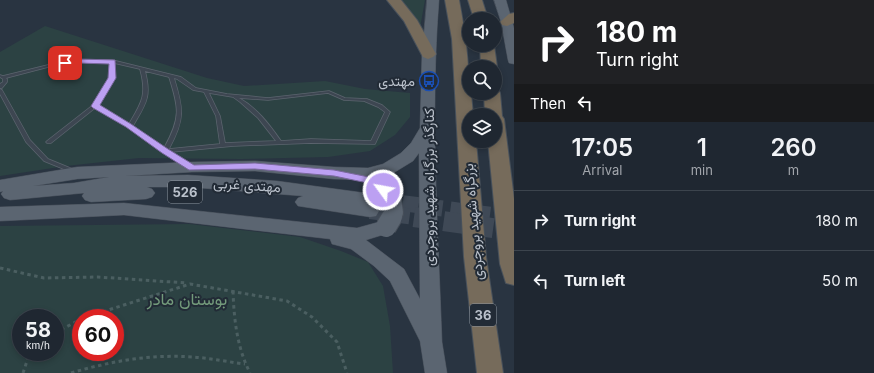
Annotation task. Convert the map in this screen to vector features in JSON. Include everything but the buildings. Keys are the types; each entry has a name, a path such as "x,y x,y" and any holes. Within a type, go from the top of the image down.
{"highway":[{"path":"394,0 410,20 428,54"},
{"name":"بزرگراه شهید بروجردی","path":"452,0 459,39 475,258 490,373"},
{"path":"476,0 479,12"},
{"path":"484,12 487,8 485,0"},
{"path":"498,148 511,264 514,276"}],"main road":[{"name":"کنارگذر بزرگراه شهید بروجردی","path":"433,0 428,54 427,151 431,342 436,373"},
{"path":"500,0 510,19 514,60"},
{"path":"0,186 77,173 192,168 255,166 334,173 368,174 389,168 407,156 417,146 428,127"},
{"path":"0,214 124,209 357,235 386,227 395,213 392,199 376,200 366,180 334,173"},
{"name":"مهتدی غربی","path":"0,195 74,189 112,182 188,181 277,187 376,200"},
{"name":"مهتدی غربی","path":"0,210 47,198 111,194 185,192 274,198 376,200"},
{"path":"310,230 357,244 381,261 397,276 431,342"}],"lane":[{"path":"77,173 46,160 28,141 0,89 5,82 2,76 78,61 112,62 179,78 195,89 232,96 268,98 328,92 344,99 365,100 380,106 388,112 373,143 311,141 279,142 224,145 165,151"},
{"path":"49,142 95,106 112,78 112,62"},
{"path":"130,127 147,97 146,81 142,69"},
{"path":"165,151 176,131 180,108 171,76"},
{"path":"206,91 218,116 224,145"},
{"path":"232,96 245,103 260,116 279,142"},
{"path":"95,106 192,168"}],"path":[{"path":"0,268 44,278 98,277 190,284 287,301 312,317 337,342 347,373"},
{"path":"113,309 190,284"},
{"path":"233,291 234,323 245,364 250,373"},
{"path":"71,373 90,367 144,357 193,357 245,364"},
{"path":"22,373 27,361"}],"green space":[{"path":"400,0 425,0 420,28"},
{"path":"45,26 207,78 244,86 325,81 365,89 410,93 410,117 395,135 370,151 328,157 241,159 139,158 66,166 0,176 0,52"},
{"name":"بوستان مادر","path":"189,224 300,237 368,262 383,286 390,326 393,373 0,373 0,226"}],"tunnel":[{"path":"379,200 514,218 507,217"},
{"path":"370,211 421,218"},
{"path":"414,217 514,231"}],"place":[{"name":"مهتدی","path":"429,81"}],"route":[{"path":"65,63 78,61 112,62 112,78 95,106 128,125 192,168 255,166 334,173 366,180 383,190"}]}
